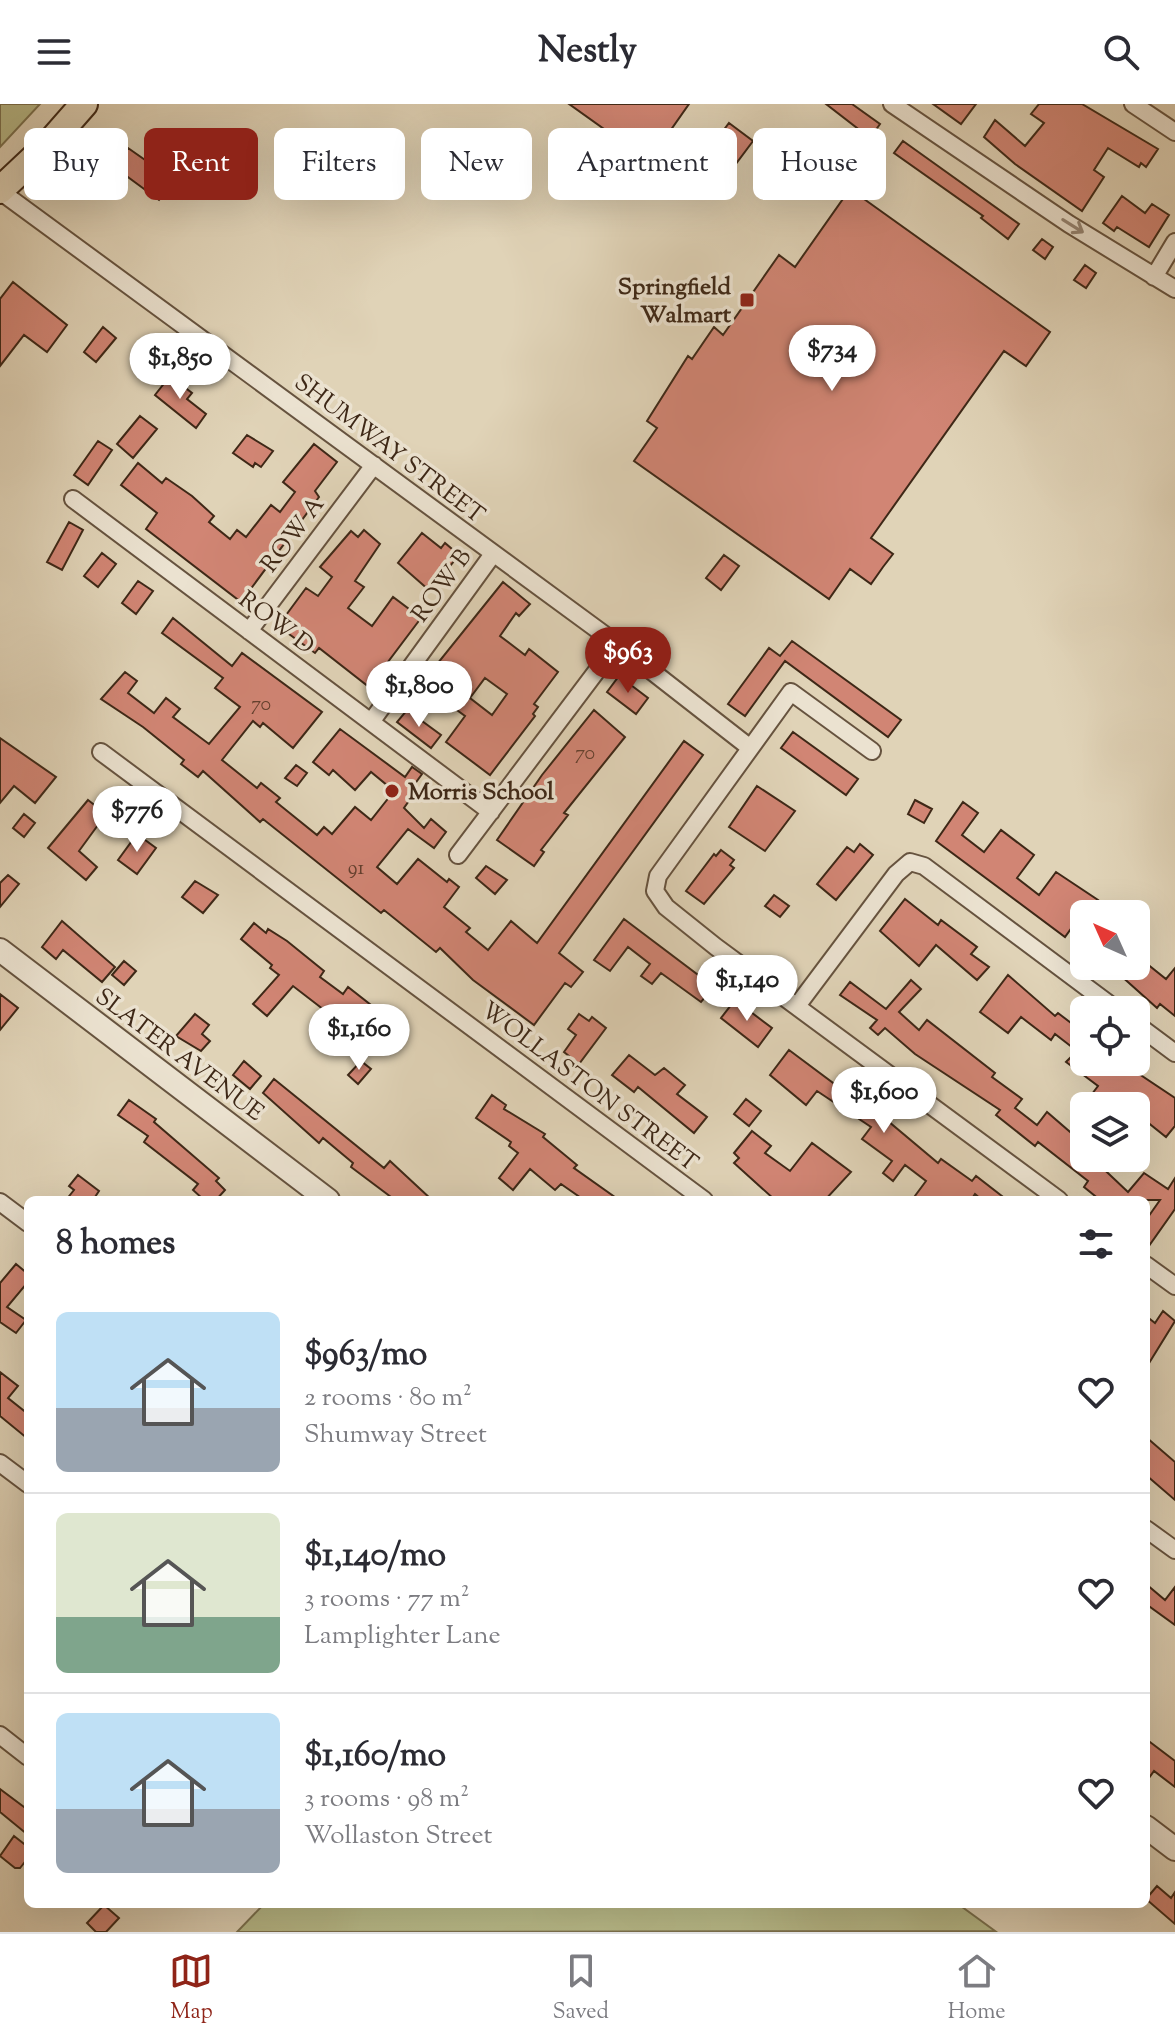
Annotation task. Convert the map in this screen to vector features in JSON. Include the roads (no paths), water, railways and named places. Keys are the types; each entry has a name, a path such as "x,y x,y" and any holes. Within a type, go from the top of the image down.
{"main road":[{"path":"0,190 49,144 84,104"}],"street":[{"path":"892,104 1069,224 1175,289"},
{"path":"1133,104 1175,132"},
{"name":"SHUMWAY STREET","path":"0,190 617,644 749,747"},
{"path":"1154,277 1175,242"},
{"name":"ROW A","path":"249,631 374,465"},
{"name":"ROW D","path":"73,499 491,812"},
{"name":"ROW B","path":"371,722 493,554"},
{"path":"458,855 617,644"},
{"path":"872,751 791,692 658,876 655,891 666,907 1054,1196"},
{"name":"WOLLASTON STREET","path":"101,752 699,1196"},
{"path":"797,1006 896,874 910,862 924,866 1098,996"},
{"name":"SLATER AVENUE","path":"0,950 323,1196"},
{"path":"1150,1034 1175,1053"},
{"path":"3,1209 24,1221"},
{"path":"1150,1268 1175,1286"},
{"path":"0,1463 24,1481"},
{"path":"1150,1532 1175,1550"},
{"path":"0,1735 24,1754"},
{"path":"1150,1830 1175,1849"}],"place":[{"name":"Springfield Walmart","path":"747,300"},
{"name":"Morris School","path":"392,791"}]}
